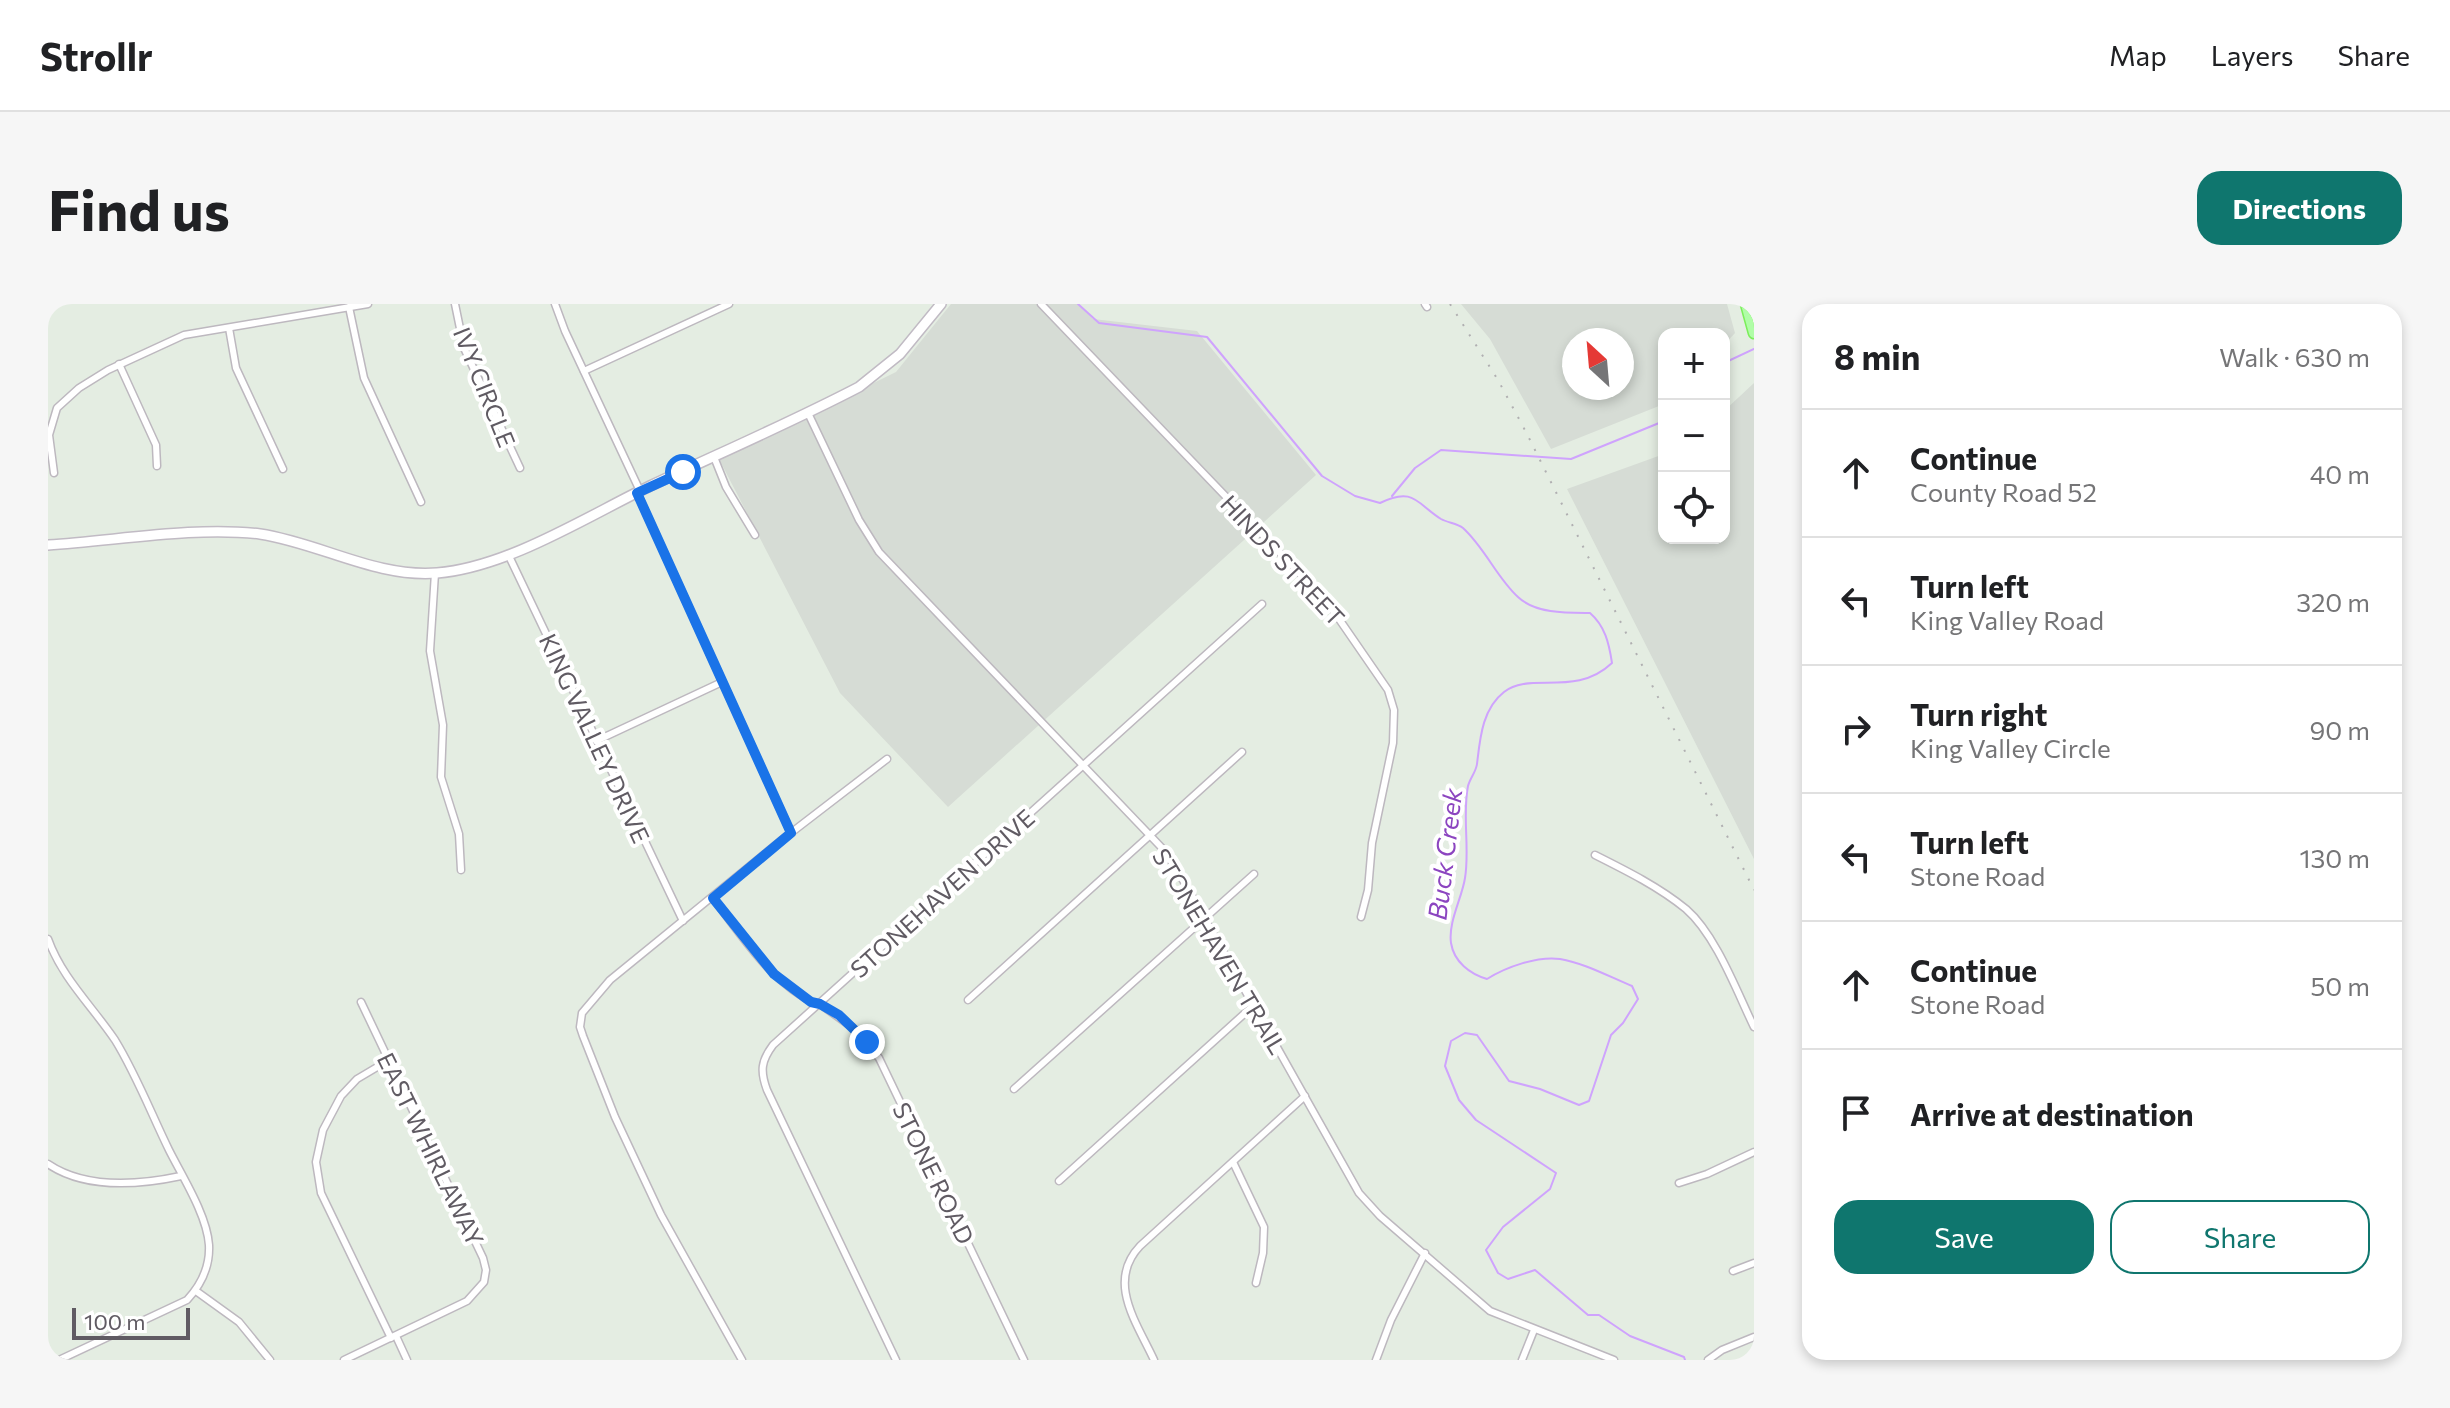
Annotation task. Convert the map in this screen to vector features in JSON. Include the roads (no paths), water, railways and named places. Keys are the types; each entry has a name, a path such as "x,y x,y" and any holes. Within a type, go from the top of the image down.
{"main road":[{"path":"1746,304 1754,333"}],"street":[{"path":"54,473 49,435 57,408 79,388 119,364 184,335 368,304"},
{"name":"IVY CIRCLE","path":"455,304 464,348 520,468"},
{"path":"555,304 791,833"},
{"path":"584,371 729,304"},
{"path":"48,545 237,532 302,543 389,570 435,573 482,565 859,387 886,368 917,336 941,304"},
{"name":"HINDS STREET","path":"1041,304 1328,603 1388,690 1394,710 1393,743 1372,843 1368,890 1361,917"},
{"path":"349,307 364,378 421,502"},
{"path":"229,328 236,368 283,469"},
{"path":"119,364 156,445 157,466"},
{"name":"STONEHAVEN TRAIL","path":"808,413 859,520 879,552 1171,860 1359,1193 1380,1216 1490,1311 1614,1360"},
{"path":"714,457 726,487 755,535"},
{"name":"KING VALLEY DRIVE","path":"508,554 683,921"},
{"path":"435,573 430,651 443,725 441,777 459,834 461,870"},
{"name":"STONEHAVEN DRIVE","path":"896,1360 767,1090 762,1062 773,1045 1262,604"},
{"path":"596,741 722,682"},
{"path":"968,1000 1242,752"},
{"path":"742,1360 661,1215 615,1117 580,1027 582,1013 610,980 887,759"},
{"path":"1595,855 1652,884 1687,910 1707,937 1754,1027"},
{"path":"1014,1089 1254,874"},
{"name":"STONE ROAD","path":"713,898 764,965 793,990 852,1027 879,1058 1024,1360"},
{"path":"48,939 60,968 100,1018 124,1055 205,1226 209,1246 207,1267 196,1291 187,1300 59,1360"},
{"name":"EAST WHIRLAWAY","path":"344,1360 474,1296 484,1282 486,1270 462,1210 361,1002"},
{"path":"1059,1181 1254,1005"},
{"path":"389,1060 357,1079 341,1096 323,1130 316,1162 321,1193 407,1360"},
{"path":"1154,1360 1124,1295 1128,1261 1140,1246 1305,1096"},
{"path":"1679,1183 1754,1152"},
{"path":"1233,1162 1264,1227 1263,1253 1256,1283"},
{"path":"48,1164 72,1177 92,1182 181,1176"},
{"path":"1376,1360 1391,1320 1425,1253"},
{"path":"1733,1271 1754,1263"},
{"path":"196,1291 239,1322 270,1360"},
{"path":"1522,1360 1534,1330"},
{"path":"1708,1360 1722,1350 1754,1337"}],"waterway":[{"name":"Buck Creek","path":"1078,304 1099,323 1207,337 1322,476 1355,496 1380,503 1400,496 1414,499 1441,519 1463,528 1525,603 1552,611 1590,613 1603,629 1612,663 1598,673 1568,682 1515,686 1504,692 1491,707 1468,786 1466,867 1451,943 1464,966 1487,979 1522,963 1560,959 1632,986 1638,999 1623,1023 1611,1035 1589,1101 1579,1105 1540,1089 1509,1081 1477,1035 1465,1033 1451,1041 1445,1066 1459,1100 1476,1120 1556,1173 1550,1189 1503,1227 1486,1250 1498,1273 1508,1279 1535,1270 1588,1315 1599,1315 1630,1336 1685,1360"},
{"path":"1730,360 1754,349"},
{"path":"1392,496 1415,468 1441,450 1571,459 1658,423"}],"railway":[{"path":"1450,304 1498,380 1526,432 1754,890"}]}
